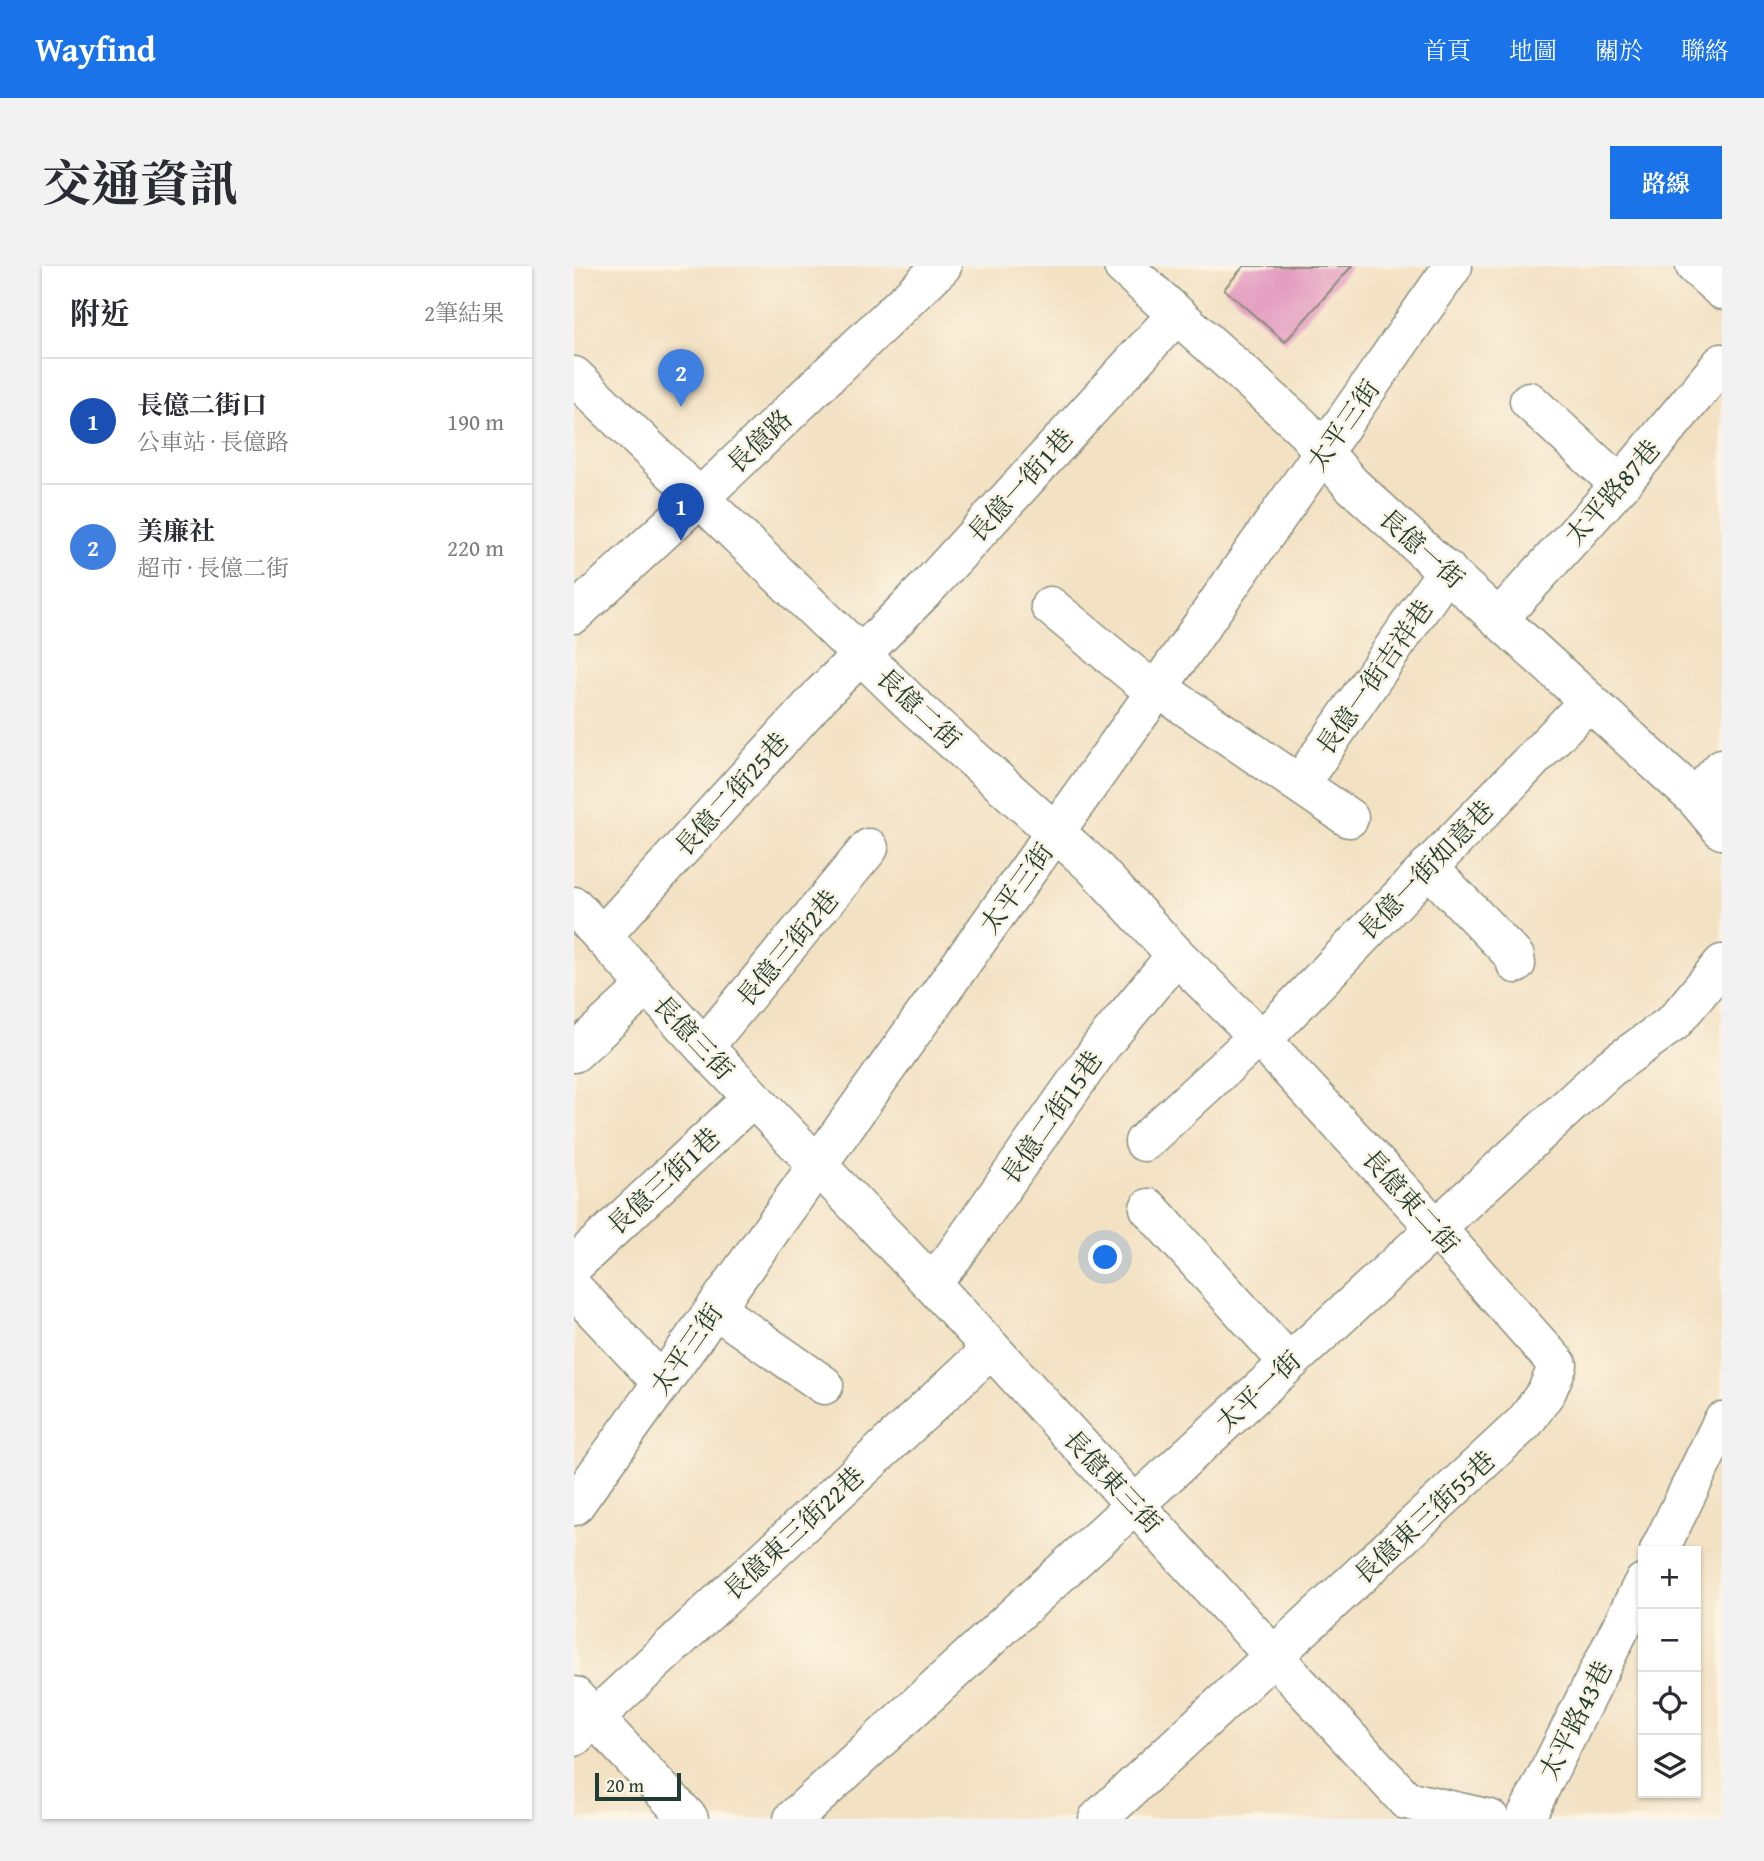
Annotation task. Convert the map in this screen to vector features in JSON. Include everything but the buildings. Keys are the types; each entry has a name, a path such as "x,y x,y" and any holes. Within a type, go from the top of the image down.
{"street":[{"name":"長億路","path":"574,614 942,266"},
{"name":"長億一街","path":"1123,266 1300,426 1351,484 1500,617 1695,798 1722,830"},
{"name":"太平三街","path":"574,1506 1158,688 1453,266"},
{"name":"長億一街1巷","path":"862,653 926,589 1176,315"},
{"name":"太平路87巷","path":"1500,617 1620,485 1722,363"},
{"name":"長億二街","path":"574,376 915,707 1092,865 1176,955 1262,1040"},
{"path":"1529,401 1620,485"},
{"name":"長億一街吉祥巷","path":"1300,784 1447,570"},
{"name":"長億一街吉祥巷","path":"1050,607 1139,679 1158,688 1349,818"},
{"name":"長億二街25巷","path":"602,936 862,653"},
{"name":"長億一街如意巷","path":"1144,1142 1248,1046 1262,1040 1589,701"},
{"path":"1695,798 1722,768"},
{"name":"長億三街2巷","path":"704,1047 869,848"},
{"path":"1428,867 1515,957 1516,964"},
{"name":"長億三街","path":"574,906 752,1098 818,1164"},
{"name":"長億二街15巷","path":"931,1283 952,1259 1102,1045 1176,955"},
{"name":"太平一街","path":"793,1819 1610,1069 1674,1022 1722,964"},
{"path":"574,1053 647,986"},
{"name":"長億東二街","path":"1262,1040 1558,1365"},
{"name":"長億三街1巷","path":"574,1265 752,1098"},
{"name":"長億東三街","path":"818,1164 931,1283 1274,1657 1396,1809"},
{"path":"1149,1208 1289,1363"},
{"path":"574,1289 662,1383"},
{"path":"715,1309 824,1385"},
{"name":"長億東三街22巷","path":"581,1717 991,1349"},
{"name":"長億東三街55巷","path":"1098,1819 1525,1422 1547,1391 1558,1365"},
{"path":"1661,1546 1722,1422"},
{"name":"太平路43巷","path":"1525,1819 1638,1593"},
{"path":"581,1717 689,1819"},
{"path":"1396,1809 1490,1819"}],"place":[{"name":"美廉社","path":"681,407"},
{"name":"長億二街口","path":"681,541"}]}
